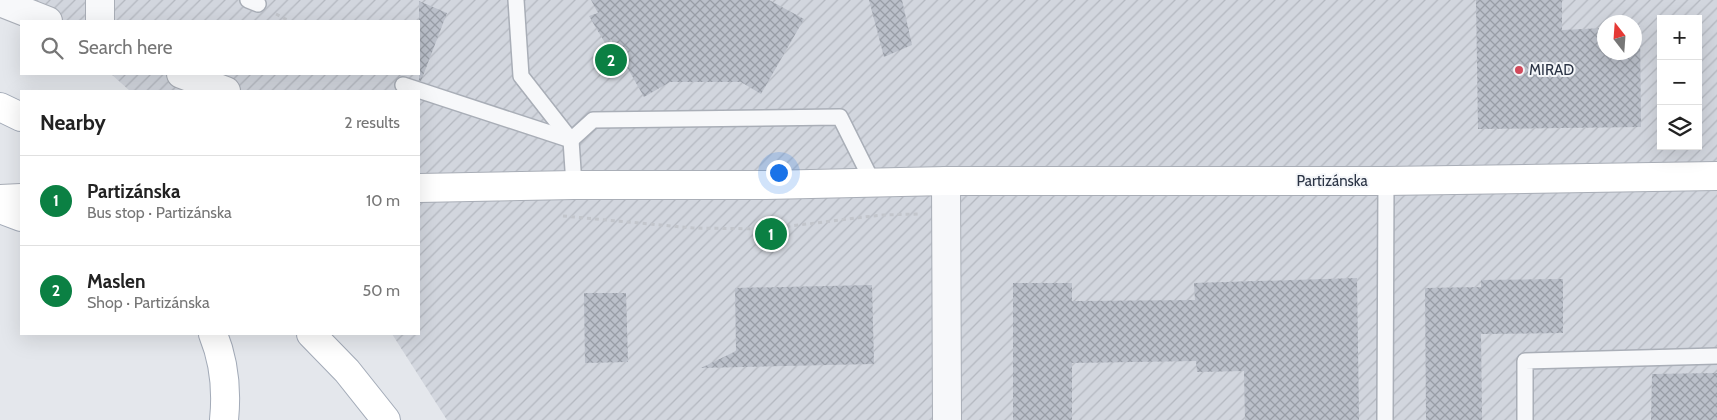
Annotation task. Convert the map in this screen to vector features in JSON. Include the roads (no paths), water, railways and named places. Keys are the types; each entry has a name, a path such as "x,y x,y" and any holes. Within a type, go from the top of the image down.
{"street":[{"path":"100,0 100,20"},
{"path":"0,2 45,20"},
{"path":"184,75 223,90"},
{"path":"0,107 20,117"},
{"name":"Partizánska","path":"420,188 574,185 766,185 946,181 1386,181 1717,176"},
{"path":"946,181 947,420"},
{"path":"0,199 20,198"},
{"path":"0,209 20,217"},
{"path":"213,335 221,361 225,392 224,420"},
{"path":"312,335 347,371 386,420"}],"lane":[{"path":"516,0 521,76 571,140 574,185"},
{"path":"403,86 415,90"},
{"path":"420,91 571,140"},
{"path":"571,140 593,120 840,117 873,183"},
{"path":"1386,181 1386,420"},
{"path":"1525,420 1525,361 1717,356"}],"place":[{"name":"Maslen","path":"611,60"},
{"name":"MIRAD","path":"1519,70"},
{"name":"Partizánska","path":"771,234"}]}
